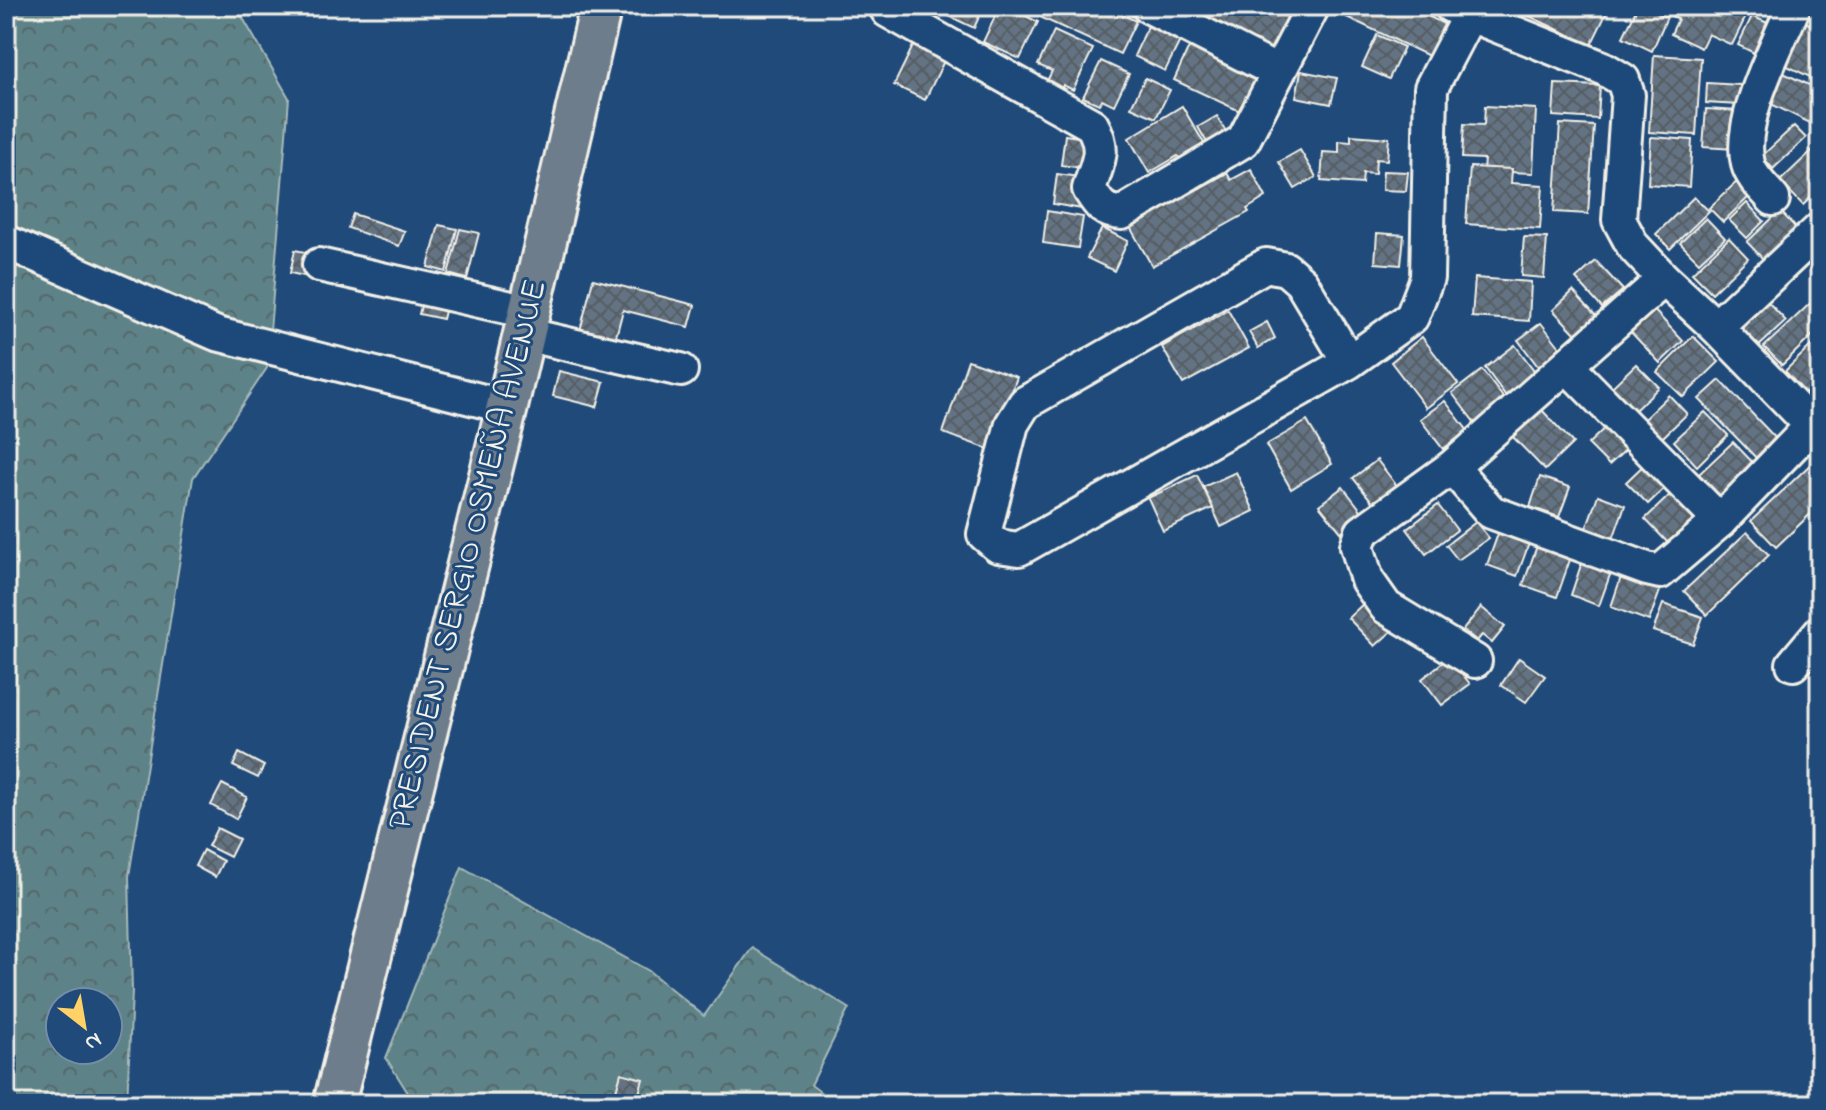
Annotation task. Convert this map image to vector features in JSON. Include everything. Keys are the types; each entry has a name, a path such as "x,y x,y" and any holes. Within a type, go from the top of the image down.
{"main road":[{"name":"PRESIDENT SERGIO OSMEÑA AVENUE","path":"334,1104 507,407 601,6"}],"street":[{"path":"885,6 888,11 1092,125 1100,138 1101,150 1089,189 1098,204 1110,212 1122,213 1243,141 1313,6"},
{"path":"1148,6 1278,72"},
{"path":"1773,199 1751,173 1747,157 1747,133 1753,105 1794,6 1820,19"},
{"path":"1349,362 1301,282 1286,269 1266,265 1025,403 1012,424 984,534 998,546 1019,549 1349,362 1412,317 1427,278 1431,88 1465,9 1603,68 1623,80 1628,95 1619,220 1633,246 1817,426 1720,521 1660,572 1491,512 1452,467"},
{"path":"1716,327 1820,229"},
{"path":"6,242 217,334 507,407"},
{"path":"319,265 681,370"},
{"path":"1475,661 1386,607 1367,580 1357,546 1362,532 1452,467 1664,279"},
{"path":"1567,366 1720,521"},
{"path":"1793,664 1820,632"}],"green space":[{"path":"6,6 236,6 289,98 267,368 193,478 129,876 132,991 127,1104 6,1104"},
{"path":"462,867 649,971 704,1016 752,948 849,1008 811,1085 836,1104 415,1104 386,1058"}],"building":[{"path":"928,6 984,6 974,28"},
{"path":"1000,6 1038,22 1020,59 983,42"},
{"path":"1045,6 1104,6 1136,21 1120,54 1040,17"},
{"path":"1207,6 1307,6 1283,56 1202,17"},
{"path":"1339,6 1425,6 1422,13 1450,27 1435,59 1336,12"},
{"path":"1508,6 1610,6 1591,45"},
{"path":"1638,6 1667,17 1652,51 1623,37"},
{"path":"1668,6 1750,8 1732,45 1708,34 1701,48 1671,34 1678,19 1665,13"},
{"path":"1752,16 1781,29 1766,59 1738,45"},
{"path":"1799,19 1820,29 1820,56 1810,77 1779,62"},
{"path":"1148,26 1180,41 1165,71 1134,56"},
{"path":"1054,31 1093,49 1073,90 1047,81 1052,71 1038,65"},
{"path":"1377,35 1404,47 1389,79 1362,67"},
{"path":"1191,43 1267,79 1250,116 1174,80"},
{"path":"913,46 944,61 925,100 894,85"},
{"path":"1654,55 1701,58 1696,135 1649,132"},
{"path":"1101,61 1129,74 1114,105 1102,99 1099,104 1083,97"},
{"path":"1301,71 1337,78 1331,104 1296,97"},
{"path":"1781,72 1820,90 1820,107 1812,124 1767,102"},
{"path":"1145,78 1170,90 1156,118 1131,107"},
{"path":"1707,83 1740,85 1739,105 1706,103"},
{"path":"1555,84 1600,86 1598,119 1553,116"},
{"path":"1182,106 1208,150 1183,165 1178,156 1149,173 1129,138"},
{"path":"1485,106 1536,109 1533,173 1483,171 1484,159 1462,158 1464,124 1484,125"},
{"path":"1706,109 1738,111 1735,149 1703,147"},
{"path":"1217,116 1229,137 1210,148 1198,127"},
{"path":"1560,124 1594,126 1588,214 1554,212"},
{"path":"1794,126 1806,138 1773,169 1762,156"},
{"path":"1065,135 1093,139 1089,169 1061,165"},
{"path":"1351,135 1389,138 1387,160 1376,159 1375,174 1363,173 1362,184 1321,181 1323,152 1339,153 1339,141 1351,142"},
{"path":"1651,137 1692,140 1689,187 1648,184"},
{"path":"1820,143 1820,189 1803,205 1780,181"},
{"path":"1300,150 1316,177 1295,189 1279,162"},
{"path":"1470,167 1512,169 1511,183 1543,185 1540,229 1466,224"},
{"path":"1251,169 1266,197 1247,209 1249,212 1152,266 1130,227 1227,173 1231,180"},
{"path":"1383,171 1408,172 1406,191 1382,190"},
{"path":"1057,174 1087,178 1082,209 1053,204"},
{"path":"1741,178 1754,192 1723,222 1709,208"},
{"path":"1694,197 1709,211 1670,249 1656,234"},
{"path":"1747,203 1764,221 1747,238 1729,220"},
{"path":"1047,211 1083,217 1078,248 1043,243"},
{"path":"1780,211 1797,229 1764,260 1747,242"},
{"path":"353,214 405,231 399,246 348,228"},
{"path":"1706,218 1725,238 1699,262 1680,243"},
{"path":"439,225 457,229 446,272 428,267"},
{"path":"1102,228 1128,241 1114,271 1087,258"},
{"path":"460,229 479,233 467,279 448,274"},
{"path":"1377,233 1404,235 1401,265 1375,263"},
{"path":"1524,237 1547,238 1544,278 1521,276"},
{"path":"1729,238 1748,258 1712,293 1692,273"},
{"path":"295,250 314,254 309,277 290,273"},
{"path":"1596,261 1623,290 1602,308 1576,279"},
{"path":"1475,278 1531,282 1529,321 1472,317"},
{"path":"593,279 695,305 689,327 623,310 614,344 579,335"},
{"path":"1573,291 1597,317 1577,335 1553,310"},
{"path":"1820,294 1820,328 1782,365 1764,347"},
{"path":"423,298 447,303 443,319 419,314"},
{"path":"1768,302 1786,321 1757,348 1740,330"},
{"path":"1651,307 1683,341 1660,363 1628,329"},
{"path":"1228,310 1249,348 1183,384 1162,347"},
{"path":"1267,322 1275,338 1258,348 1249,332"},
{"path":"1541,323 1563,351 1540,369 1518,340"},
{"path":"1693,336 1719,362 1683,397 1657,372"},
{"path":"1422,337 1458,384 1426,408 1391,362"},
{"path":"1818,339 1820,380 1806,394 1785,371"},
{"path":"1515,345 1537,374 1506,396 1485,368"},
{"path":"968,360 1017,377 991,450 943,433"},
{"path":"1636,364 1659,387 1634,411 1612,387"},
{"path":"1482,370 1505,400 1475,423 1452,393"},
{"path":"559,371 604,382 597,407 553,396"},
{"path":"1720,380 1782,445 1762,464 1699,399"},
{"path":"1669,395 1687,414 1662,438 1644,419"},
{"path":"1445,401 1468,431 1443,449 1420,419"},
{"path":"1540,408 1573,443 1545,470 1511,435"},
{"path":"1705,412 1728,435 1697,466 1674,441"},
{"path":"1307,421 1332,464 1291,489 1266,445"},
{"path":"1611,422 1632,444 1609,465 1588,444"},
{"path":"1733,442 1760,470 1726,502 1699,474"},
{"path":"1377,460 1397,486 1374,504 1353,478"},
{"path":"1649,460 1671,482 1648,504 1626,482"},
{"path":"1815,460 1820,466 1820,505 1776,547 1751,521"},
{"path":"1236,472 1254,511 1221,527 1203,487"},
{"path":"1197,475 1213,508 1163,531 1148,498"},
{"path":"1540,477 1570,487 1559,517 1530,507"},
{"path":"1343,487 1364,514 1341,532 1319,505"},
{"path":"1677,488 1703,515 1671,546 1645,519"},
{"path":"1598,495 1625,505 1613,539 1586,529"},
{"path":"1438,505 1457,530 1426,554 1407,529"},
{"path":"1476,522 1489,538 1458,560 1446,545"},
{"path":"1500,528 1531,538 1517,576 1487,565"},
{"path":"1747,532 1769,555 1707,615 1684,591"},
{"path":"1538,543 1572,554 1557,597 1523,585"},
{"path":"1583,559 1612,569 1599,606 1571,595"},
{"path":"1622,574 1661,588 1649,621 1611,607"},
{"path":"1365,602 1392,631 1375,646 1348,618"},
{"path":"1663,604 1703,617 1693,644 1653,631"},
{"path":"1481,607 1505,627 1492,643 1482,635 1477,641 1463,630"},
{"path":"1449,657 1470,684 1442,705 1422,679"},
{"path":"1519,658 1545,676 1526,702 1501,685"},
{"path":"239,753 264,766 258,778 233,766"},
{"path":"222,784 247,797 236,819 211,805"},
{"path":"217,828 239,839 230,857 208,846"},
{"path":"203,850 223,861 215,877 195,866"},
{"path":"621,1073 643,1079 636,1104 614,1098"}]}
